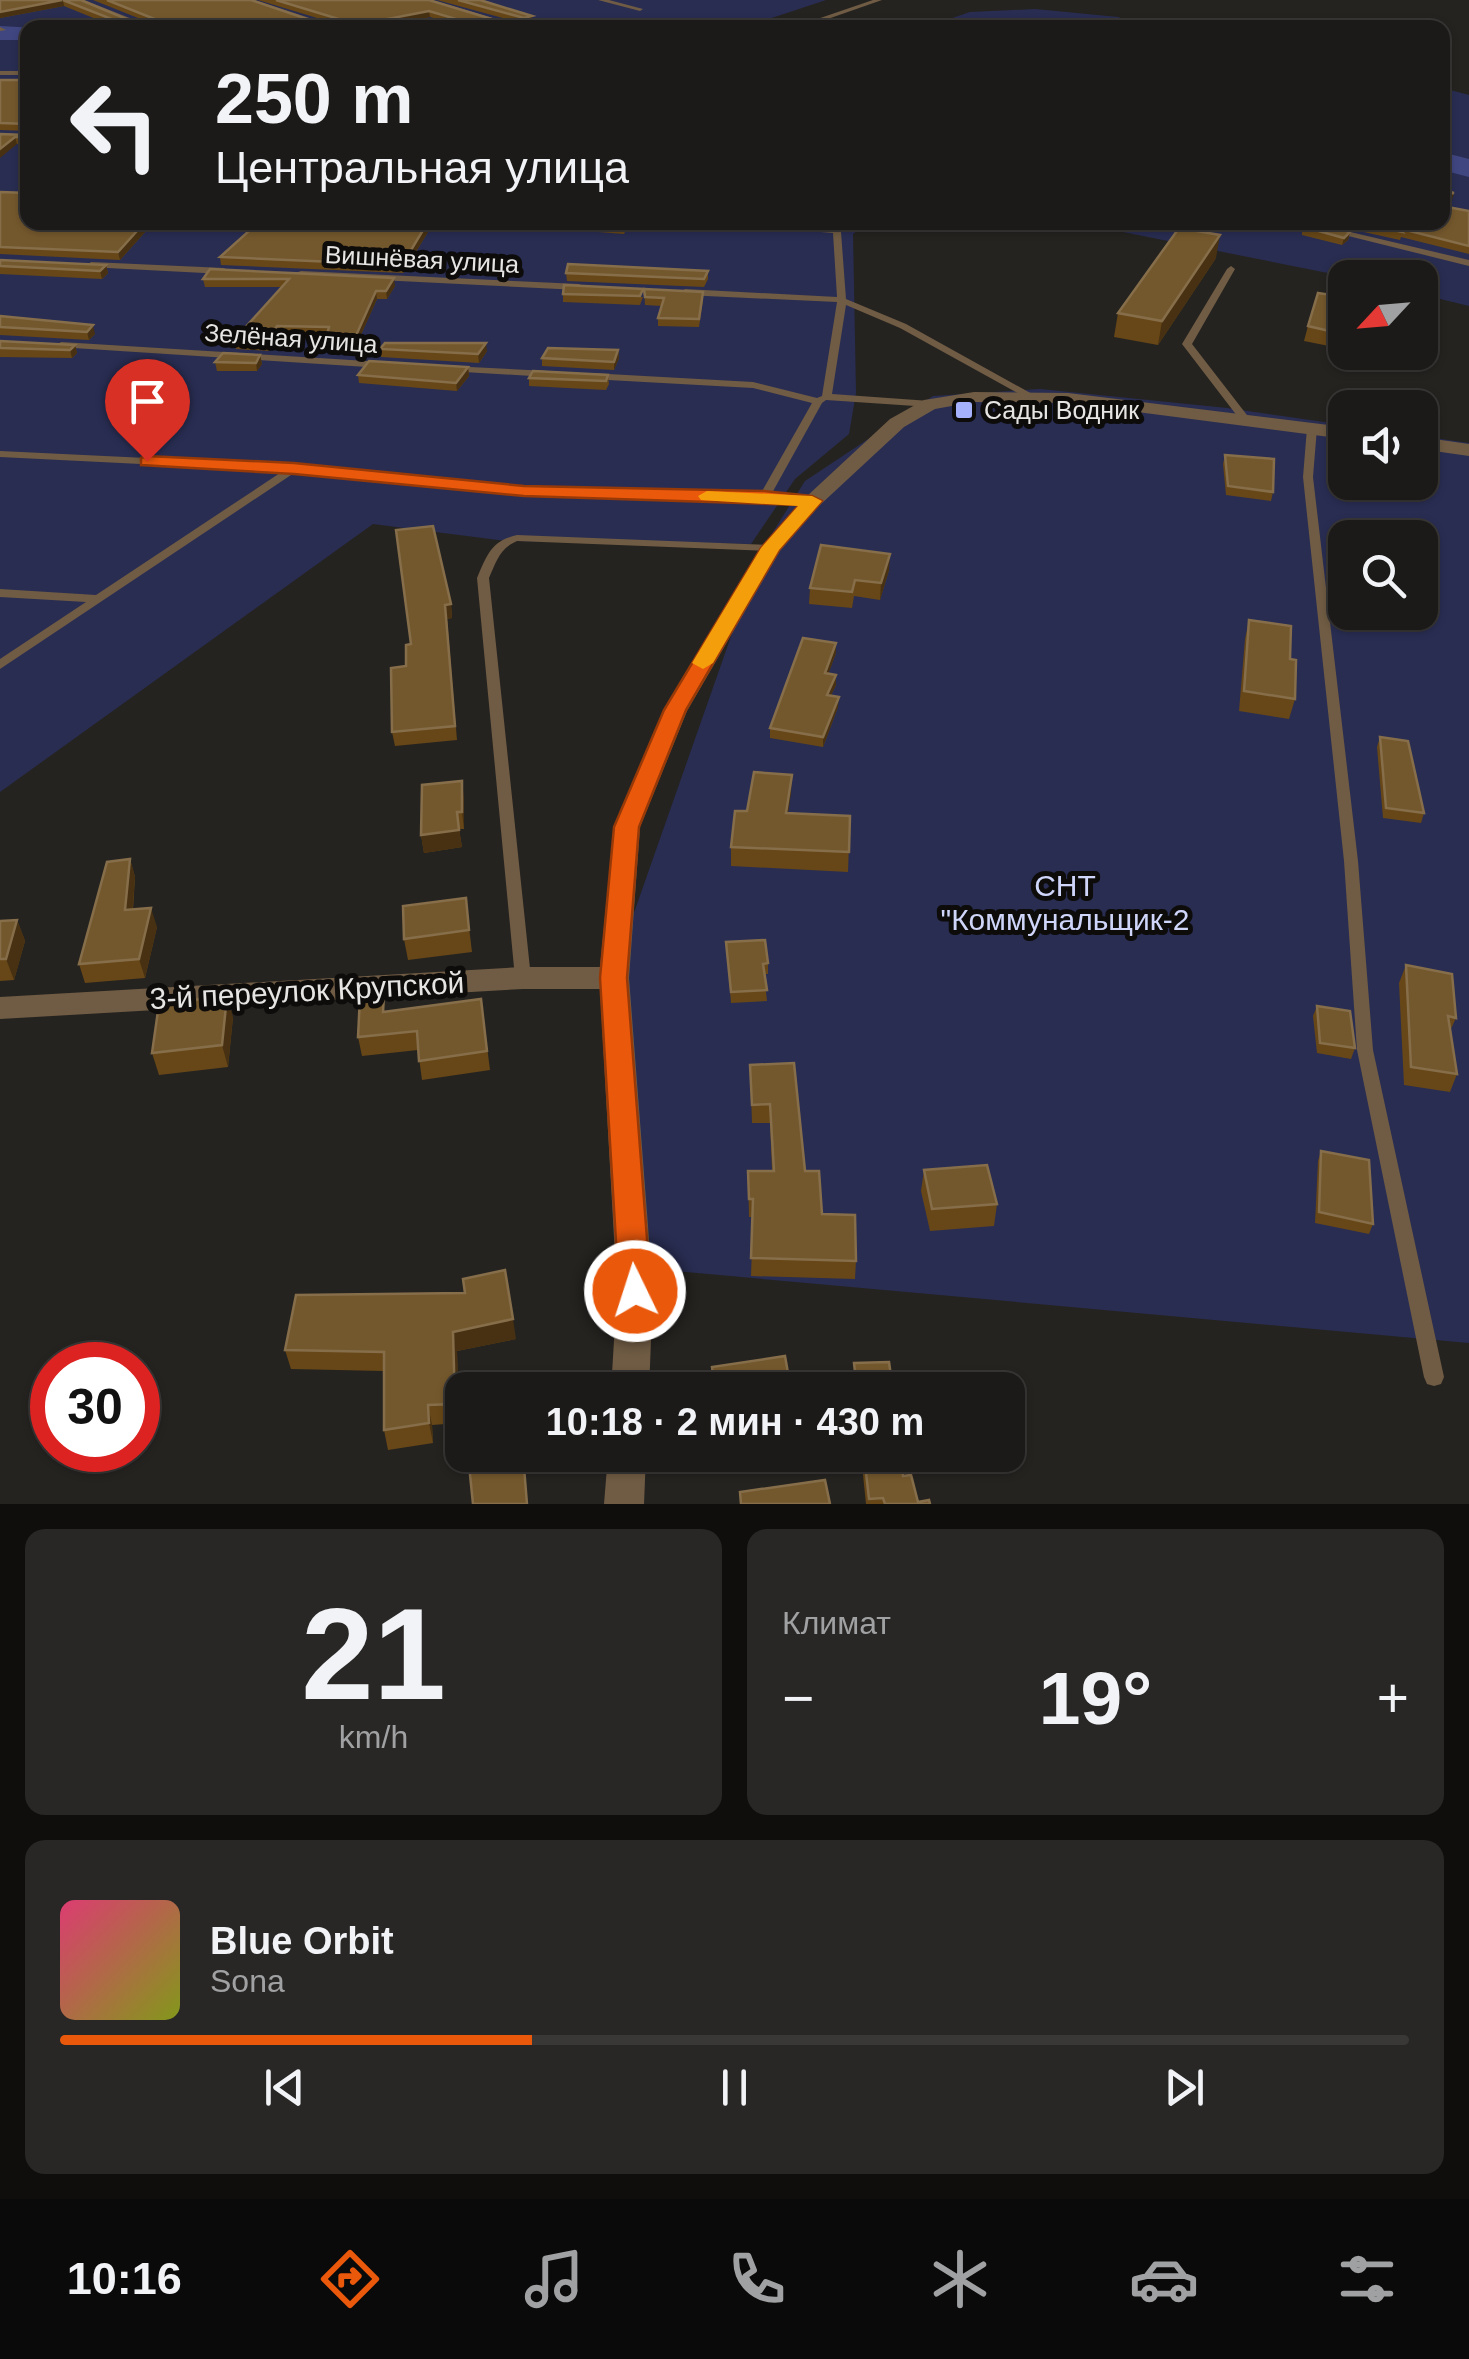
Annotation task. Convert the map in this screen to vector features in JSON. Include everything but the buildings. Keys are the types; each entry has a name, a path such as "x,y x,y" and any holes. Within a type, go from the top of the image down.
{"street":[{"path":"631,1372 635,1291 614,978 626,827 675,710 771,548 812,501 897,423 930,404 974,396 1028,395 1328,430"},
{"path":"1438,446 1469,450"},
{"name":"3-й переулок Крупской","path":"0,1008 523,978 614,978"},
{"path":"624,1504 625,1472"}],"lane":[{"path":"79,0 131,20"},
{"path":"249,0 312,20"},
{"path":"426,0 495,20"},
{"path":"600,0 640,10"},
{"path":"819,20 880,0"},
{"path":"764,496 822,399 842,300 837,231 822,230"},
{"path":"1329,230 1469,264"},
{"path":"77,264 231,271"},
{"path":"1231,269 1186,344 1245,419"},
{"name":"Вишнёвая улица","path":"288,273 598,288"},
{"path":"674,292 842,300 903,326 1028,395"},
{"name":"Зелёная улица","path":"54,345 389,365"},
{"path":"427,368 561,374"},
{"path":"580,376 753,385 822,399 930,404"},
{"path":"1312,428 1308,477 1351,862 1365,1050 1434,1377"},
{"path":"0,454 294,468 524,491 764,496 812,501"},
{"path":"0,666 294,468"},
{"path":"523,978 483,578 496,547 504,540 517,538 771,548"},
{"path":"0,593 101,599"}],"green space":[{"path":"0,0 826,0 766,20 20,20 20,33 0,33"},
{"path":"1035,9 1126,20 947,20 970,12"},
{"path":"0,36 20,36 20,230 858,230 853,234 856,393 849,434 795,479 751,544 506,541 373,524 0,792"},
{"path":"1450,90 1469,95 1469,161 1450,154"},
{"path":"1450,167 1469,171 1469,306 1438,298 1438,260 1328,260 1328,273 1113,230 1450,230"},
{"name":"СНТ \"Коммунальщик-2","path":"1040,389 1328,423 1328,500 1438,500 1438,439 1469,443 1469,1343 653,1269 616,964 761,551 805,481 933,396"}],"waterway":[{"path":"0,33 20,33"},
{"path":"1450,163 1469,168"}],"slow traffic":[{"path":"703,663 771,548 812,501 707,496"}],"place":[{"name":"Сады Водник","path":"964,410"}],"route":[{"path":"147,461 294,468 524,491 764,496 812,501 771,548 675,710 626,827 614,978 635,1291"}]}
